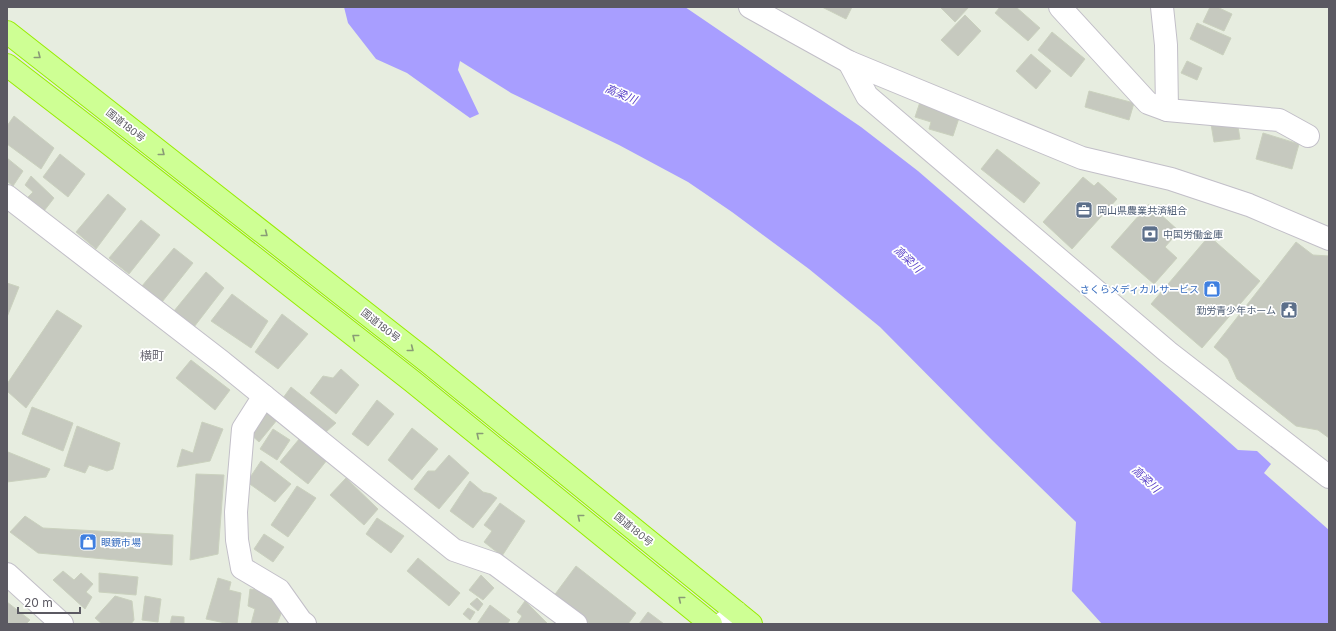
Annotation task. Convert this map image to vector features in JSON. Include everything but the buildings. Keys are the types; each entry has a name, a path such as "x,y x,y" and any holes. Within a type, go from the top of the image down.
{"highway":[{"name":"国道180号","path":"7,32 428,362 736,620"},
{"path":"7,65 412,381 711,624"}],"street":[{"path":"750,7 849,62 1082,158 1171,179 1249,205 1329,239"},
{"path":"1060,7 1148,103 1167,110 1279,120 1308,136"},
{"path":"1162,7 1166,45 1167,110"},
{"path":"849,62 867,96 1168,352 1329,476"},
{"path":"7,196 222,362 454,550 495,564 576,624"},
{"path":"264,396 243,429 236,512 237,540 242,568 279,590 301,621 305,624"},
{"path":"7,574 62,624"}],"water":[{"name":"高梁川","path":"344,7 685,7 861,127 918,171 1238,450 1257,451 1271,464 1264,473 1329,530 1329,624 1102,624 1072,591 1076,522 880,327 809,269 732,212 688,182 619,145 511,93 460,61 458,70 479,114 470,118 407,73 376,59 348,23"}],"place":[{"name":"岡山県農業共済組合","path":"1084,210"},
{"name":"中国労働金庫","path":"1150,234"},
{"name":"さくらメディカルサービス","path":"1212,289"},
{"name":"勤労青少年ホーム","path":"1289,310"},
{"name":"眼鏡市場","path":"88,542"}],"district":[{"name":"横町","path":"152,355"}]}
